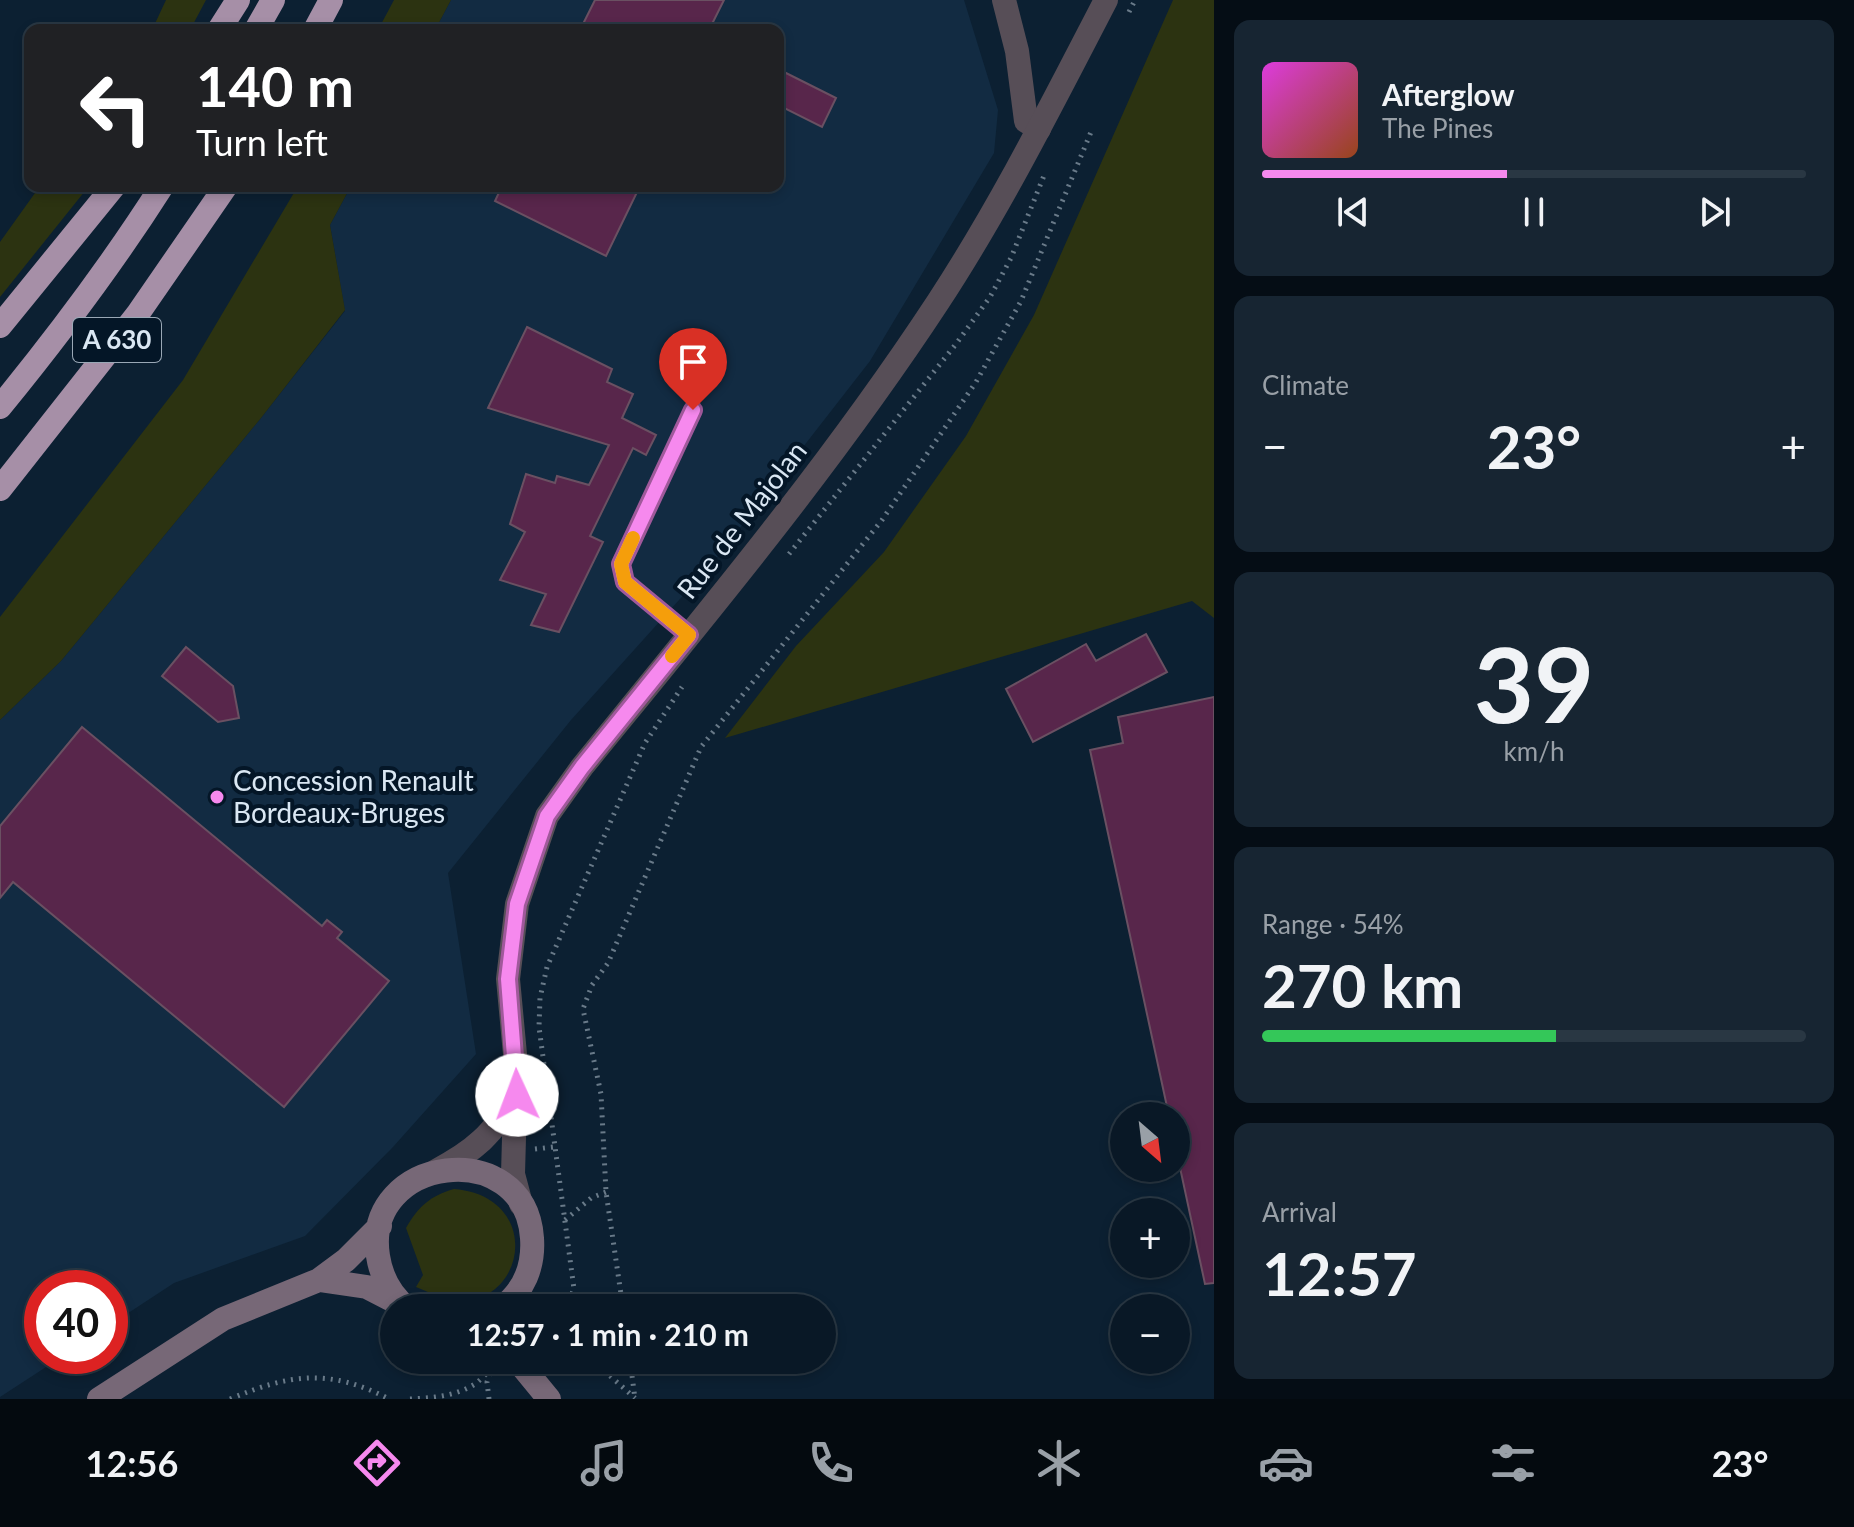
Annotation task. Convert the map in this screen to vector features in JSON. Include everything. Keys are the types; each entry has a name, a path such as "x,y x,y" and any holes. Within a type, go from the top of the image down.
{"highway":[{"path":"223,24 238,0"},
{"path":"259,24 273,0"},
{"path":"318,24 331,0"},
{"path":"0,326 109,192"},
{"name":"A 630","path":"0,407 64,327 158,192"},
{"name":"A 630","path":"0,489 137,315 222,192"}],"main road":[{"path":"394,1294 380,1269 377,1247 385,1212 400,1191 418,1178 436,1171 460,1168 484,1173 505,1186 521,1204 531,1228 533,1253 526,1294"},
{"path":"99,1399 223,1319 319,1280 346,1260 380,1226"},
{"path":"516,1294 527,1277"},
{"path":"319,1280 367,1287 381,1294"},
{"path":"524,1374 550,1399"},
{"path":"542,1374 550,1399"}],"street":[{"path":"1004,0 1017,51 1026,121 1039,129"},
{"name":"Rue de Majolan","path":"521,1204 513,1174 517,1095 510,964 517,904 547,816 582,767 831,457 939,300 1039,129 1106,0"},
{"path":"436,1171 484,1141 517,1095"}],"lane":[{"path":"689,635 625,582 621,564 693,410"}],"path":[{"path":"1128,14 1135,0"},
{"path":"621,1294 606,1192 601,1094 583,1009 592,985 608,963 701,747 882,520 976,382 1021,301 1091,132"},
{"path":"787,555 990,297 1011,258 1049,163"},
{"path":"572,1294 574,1289 539,1027 540,998 547,967 645,743 668,704 688,680"},
{"path":"565,1220 591,1198 606,1192"},
{"path":"410,1399 455,1392 475,1384 486,1374"},
{"path":"489,1399 487,1382 490,1374"},
{"path":"608,1374 635,1398"},
{"path":"632,1374 635,1398"},
{"path":"230,1399 258,1387 313,1376 340,1379 389,1399"}],"shaded area":[{"path":"451,0 964,0 998,110 994,153 870,361 715,560 571,720 448,873 476,1054 393,1147 305,1236 174,1283 128,1313 128,1270 24,1270 24,1374 35,1374 0,1397 0,720 61,661 345,311 330,225 348,192 784,192 784,24 438,24"}],"green space":[{"path":"166,0 206,0 193,24 155,24"},
{"path":"394,0 451,0 438,24 381,24"},
{"path":"1173,0 1214,0 1214,618 1192,601 725,738 796,646 884,552 966,436 1034,315"},
{"path":"36,192 84,192 0,297 0,242"},
{"path":"294,192 348,192 330,225 345,310 261,418 61,661 0,720 0,617 183,380"},
{"path":"454,1189 482,1196 501,1209 512,1226 515,1246 512,1265 502,1282 487,1294 433,1294 416,1287 423,1275 406,1228 426,1203"}],"building":[{"path":"595,0 724,0 712,24 583,24"},
{"path":"784,72 836,98 822,127 784,108"},
{"path":"499,192 637,192 606,256 495,201"},
{"path":"527,327 612,369 607,382 633,394 622,418 656,435 646,455 633,448 590,536 603,542 559,632 531,625 546,594 500,580 525,532 510,524 526,474 555,483 557,476 589,485 609,445 488,408"},
{"path":"1146,634 1167,672 1033,742 1006,689 1086,644 1096,661"},
{"path":"186,647 233,686 239,718 218,722 162,676"},
{"path":"1214,697 1214,1283 1205,1284 1190,1214 1190,1198 1187,1198 1183,1182 1190,1182 1190,1102 1166,1102 1090,750 1123,743 1118,717"},
{"path":"82,727 322,926 327,920 342,932 337,938 389,981 284,1107 13,882 0,898 0,826"}],"slow traffic":[{"path":"633,538 621,564 625,582 689,635 672,656"}],"place":[{"name":"Concession Renault Bordeaux-Bruges","path":"217,797"}],"route":[{"path":"517,1095 508,979 517,904 547,816 582,767 689,635 625,582 621,564 693,410"}]}
